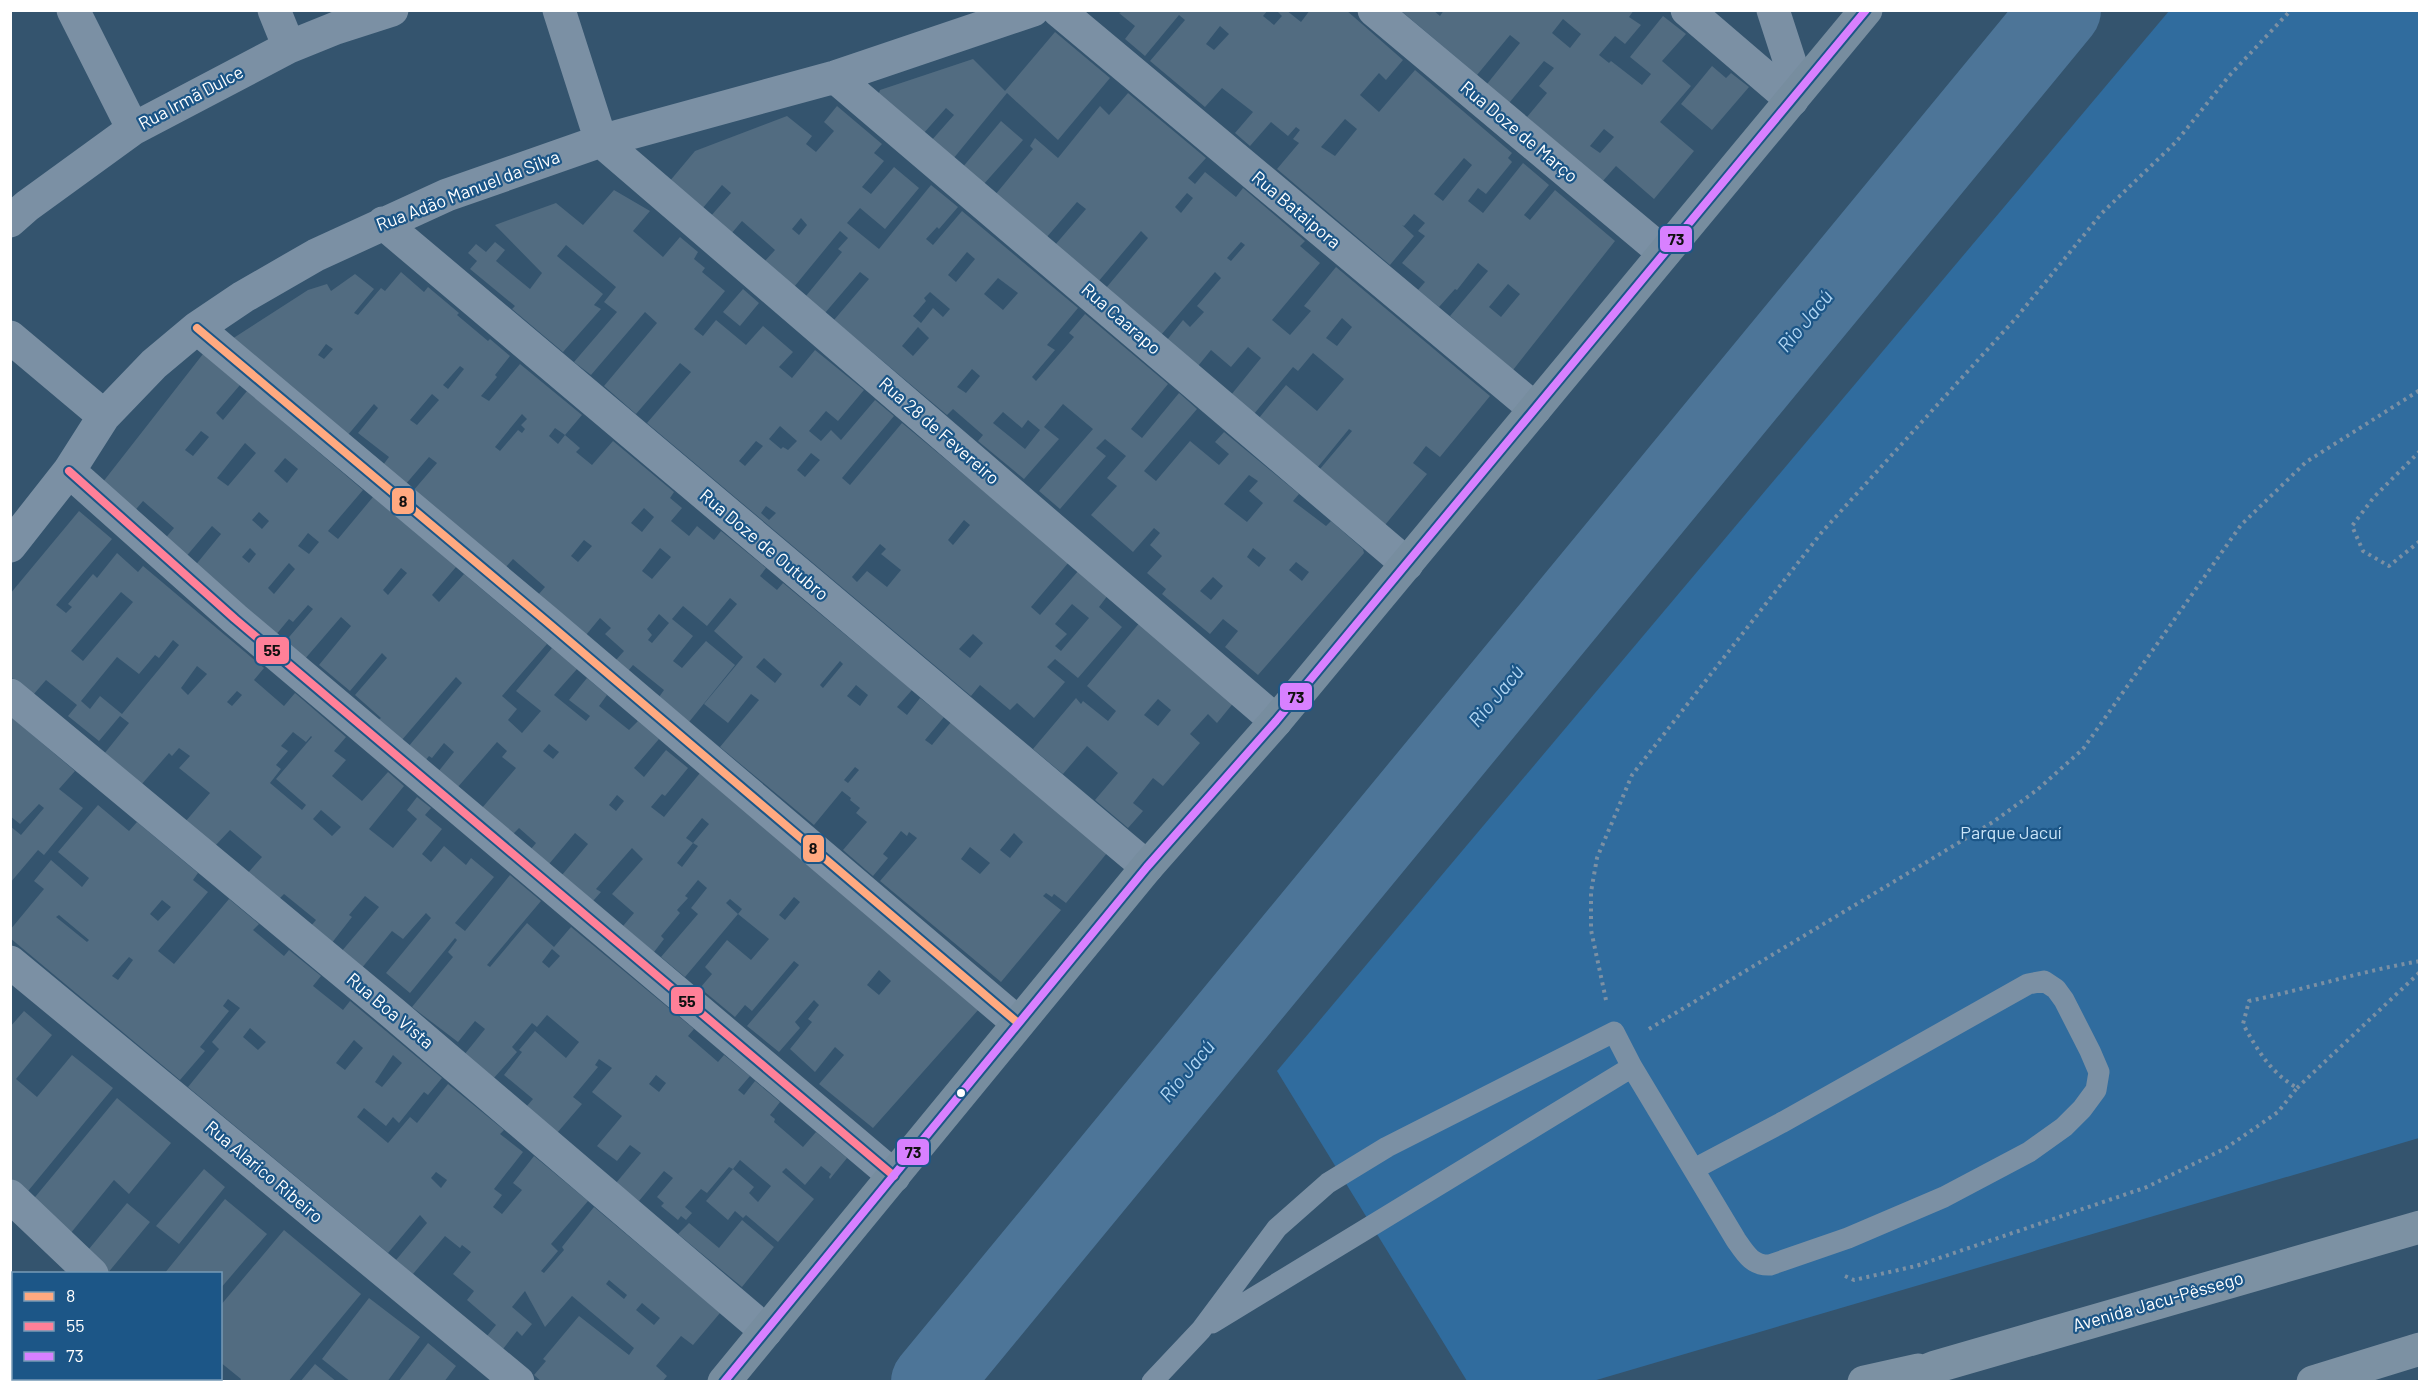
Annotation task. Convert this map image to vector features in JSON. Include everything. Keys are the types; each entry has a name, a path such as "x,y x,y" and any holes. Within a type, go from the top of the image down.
{"highway":[{"name":"Avenida Jacu-Pêssego","path":"1898,1382 1935,1367 2420,1227"},
{"path":"2313,1382 2420,1349"},
{"path":"1864,1382 1935,1367"}],"street":[{"path":"73,10 133,129"},
{"path":"274,10 289,47"},
{"name":"Rua Irmã Dulce","path":"10,221 27,206 133,129 289,47 336,28 392,10"},
{"path":"559,10 601,141"},
{"name":"Rua Adão Manuel da Silva","path":"10,546 69,471 104,416 154,364 197,328 243,297 316,255 447,195 601,141 835,77 1033,10"},
{"name":"Rua Bataipora","path":"1058,10 1535,409"},
{"name":"Rua Doze de Março","path":"1374,10 1664,253"},
{"path":"1687,10 1795,95"},
{"path":"1773,10 1795,95"},
{"path":"724,1382 1018,1023 1148,867 1276,721 1866,10"},
{"name":"Rua Caarapo","path":"835,77 1407,564"},
{"name":"Rua 28 de Fevereiro","path":"601,141 1276,721"},
{"name":"Rua Doze de Outubro","path":"382,223 1148,867"},
{"path":"197,328 1018,1023"},
{"path":"13,335 104,416"},
{"path":"69,471 243,627 894,1176"},
{"name":"Rua Boa Vista","path":"10,695 384,1006 765,1331"},
{"name":"Rua Alarico Ribeiro","path":"10,962 518,1382"},
{"path":"10,1196 90,1272"}],"lane":[{"path":"1152,1382 1201,1330 1277,1228 1328,1183 1387,1147 1618,1039 1632,1067 1736,1240 1755,1264 1770,1265 1848,1238 1944,1197 2029,1152 2064,1127 2082,1109 2096,1090 2098,1072 2091,1051 2064,1000 2050,983 2037,981 1694,1169"},
{"path":"1201,1330 1632,1067"}],"path":[{"path":"2291,10 2229,76 2176,142 2102,213 2016,318 1822,532 1632,775 1598,858 1591,892 1591,930 1599,976 1618,1039 1993,822 2037,789 2083,749 2241,525 2306,462 2420,390"},
{"path":"2420,451 2374,497 2352,526 2363,551 2390,566 2420,541"},
{"path":"2297,1088 2281,1078 2260,1055 2242,1024 2249,1001 2376,969 2420,961"},
{"path":"1795,1256 1854,1280 1916,1266 2147,1187 2226,1148 2278,1112 2297,1088 2420,972"}],"green space":[{"name":"Parque Jacuí","path":"2169,11 2419,11 2419,1138 1593,1381 1467,1381 1277,1071"}],"building":[{"path":"1125,10 1268,10 1263,16 1274,25 1282,16 1276,10 1286,10 1301,22 1310,10 1346,10 1403,60 1386,80 1379,73 1360,95 1379,112 1415,70 1512,153 1508,158 1512,162 1486,194 1478,188 1468,201 1483,213 1523,163 1549,185 1524,215 1530,220 1555,190 1615,241 1513,370 1450,316 1488,271 1478,263 1457,290 1455,289 1439,307 1418,290 1425,282 1402,263 1425,236 1418,231 1425,223 1414,214 1404,226 1402,225 1414,236 1390,265 1277,169 1299,143 1293,139 1300,130 1296,127 1288,136 1271,122 1250,146 1235,133 1253,112 1222,88 1205,107 1150,61 1185,20 1179,15 1145,56 1125,39 1135,26 1119,13","holes":["1220,26 1229,34 1214,50 1206,44","1345,119 1357,129 1335,156 1321,147","1464,158 1472,165 1443,201 1434,194","1508,284 1520,294 1501,317 1489,307"]},
{"path":"1400,10 1433,10 1440,16 1444,10 1634,10 1629,17 1641,25 1625,44 1615,36 1599,55 1609,63 1611,61 1642,85 1651,74 1630,57 1663,16 1686,34 1662,61 1691,86 1660,122 1694,151 1654,199 1616,166 1602,182 1527,117 1547,93 1539,86 1554,68 1544,61 1509,103 1487,84 1520,43 1510,35 1477,75","holes":["1563,19 1581,34 1570,48 1552,33","1604,129 1614,137 1600,153 1590,146"]},
{"path":"1055,32 1110,78 1058,140 1007,93 953,159 931,141 954,115 946,108 923,134 878,96 880,90 973,59 1005,91"},
{"path":"1712,66 1726,78 1731,73 1749,87 1712,130 1681,104"},
{"path":"1128,93 1206,158 1188,178 1195,184 1205,172 1236,197 1243,188 1305,241 1300,246 1320,263 1272,320 1290,335 1311,311 1304,306 1336,267 1490,396 1440,457 1426,446 1413,463 1427,474 1385,525 1320,469 1352,431 1349,429 1317,468 1259,418 1286,385 1317,411 1344,379 1313,353 1298,371 1293,367 1254,414 1231,395 1261,358 1248,347 1231,367 1211,350 1198,366 1167,340 1183,320 1190,327 1204,312 1197,306 1221,278 1215,272 1161,335 1106,288 1148,238 1141,231 1098,282 1055,245 1086,209 1077,202 1046,238 995,195 1033,149 1030,146 1035,138 1058,158 1100,106 1109,115","holes":["1187,193 1193,198 1181,213 1175,207","1241,242 1245,245 1231,261 1227,258","1342,318 1352,327 1337,346 1326,338"]},
{"path":"837,106 882,144 874,153 884,161 862,187 871,194 894,167 919,188 885,229 860,208 847,223 879,249 931,185 958,207 939,229 937,227 926,239 933,245 962,211 1078,308 1047,345 1055,350 1032,377 1036,381 1074,337 1069,333 1085,314 1168,384 1131,429 1142,438 1179,393 1197,409 1144,471 1156,481 1190,441 1219,465 1229,454 1215,442 1224,432 1299,494 1293,501 1326,526 1331,521 1363,549 1364,553 1258,675 1225,647 1238,631 1223,619 1210,634 1162,594 1166,589 1147,573 1162,556 1150,545 1160,533 1154,528 1133,552 1091,515 1117,486 1107,478 1126,456 1105,439 1096,448 1106,456 1060,509 1039,491 1093,429 1063,404 1044,427 1059,439 1024,479 978,441 983,435 953,409 947,415 834,320 869,279 860,272 825,313 806,296 842,252 838,249 848,238 840,231 794,287 764,262 775,250 742,221 731,234 710,217 731,193 722,185 702,209 669,182 695,151 787,116 812,136 806,144 816,152 834,131 824,122","holes":["801,218 807,225 799,235 792,229","967,252 975,259 956,282 948,275","998,278 1018,293 1003,310 984,294","930,292 950,309 943,317 933,308 921,323 913,316 926,301 924,298","918,327 929,338 913,356 902,346","972,369 980,376 966,393 957,387","1003,412 1022,428 1028,420 1040,430 1025,449 993,423","1249,475 1258,481 1249,491 1263,503 1247,522 1224,504","1253,548 1266,558 1259,567 1247,557","1296,562 1309,572 1302,581 1289,570","1213,577 1223,586 1211,600 1200,591"]},
{"path":"1001,121 1023,140 983,185 962,168"},
{"path":"614,190 650,211 633,231 663,257 680,237 698,252 694,259 705,268 702,272 725,291 694,329 703,336 716,320 746,345 763,326 793,352 779,367 792,378 815,350 864,390 838,421 826,411 809,431 821,441 831,430 841,440 875,400 894,416 842,478 850,485 902,423 1069,562 1031,607 1040,615 1079,570 1108,595 1099,607 1122,627 1078,678 1055,659 1047,667 1065,682 1034,718 1017,703 1010,710 980,685 971,696 647,423 691,372 680,363 636,414 604,386 657,323 645,312 591,375 574,362 617,312 604,302 616,287 566,245 557,256 603,294 594,305 601,309 563,352 512,309 515,306 470,269 477,261 468,253 476,244 486,252 495,242 505,250 496,261 530,289 542,273 495,225 556,203 583,225","holes":["780,426 797,441 788,450 783,447 781,449 769,439","756,441 763,446 745,466 739,461","811,453 820,460 805,477 797,470","766,506 776,513 769,520 761,513","964,520 970,525 953,545 948,540","880,544 886,549 881,554 901,570 887,587 867,571 857,582 852,577","1072,604 1089,618 1061,651 1055,646 1067,634 1055,624","973,634 983,643 970,658 959,649"]},
{"path":"401,272 424,292 428,287 459,313 457,315 510,356 495,375 497,377 481,396 489,401 520,364 582,415 565,435 580,448 576,452 592,465 613,441 674,492 670,498 682,508 671,521 689,536 697,526 714,540 721,531 766,568 760,576 777,590 783,583 912,690 897,707 907,715 920,698 944,717 925,740 932,745 951,722 1107,853 1066,903 1054,894 1052,897 1046,893 1043,896 1061,910 1001,982 880,881 917,838 909,832 907,836 901,831 883,854 888,858 873,876 843,850 867,822 856,813 860,808 850,800 851,798 842,791 814,825 720,747 759,700 751,694 728,723 704,704 743,657 714,631 737,604 730,598 707,626 683,606 672,619 693,636 673,661 682,668 706,641 735,665 689,722 659,697 664,690 633,665 628,671 616,660 624,651 605,634 611,628 600,618 586,635 538,595 545,587 513,559 505,568 413,491 437,463 429,457 405,485 383,465 389,457 358,433 378,408 374,404 347,436 232,339 308,290 327,284 331,291 355,274 374,289 354,313 358,315 381,288 385,291","holes":["326,344 333,349 324,359 318,355","460,366 464,369 448,389 443,385","432,394 439,400 417,425 410,420","522,414 527,419 521,425 525,429 522,433 518,430 500,451 495,447","555,428 565,435 558,444 549,436","644,508 654,517 642,532 631,523","584,540 592,546 578,562 571,556","660,548 671,557 652,579 642,571","659,614 669,623 652,643 648,640 652,635 647,629","764,658 782,674 775,683 756,667","840,661 843,664 823,688 820,685","856,685 868,695 860,706 847,696","855,767 859,770 848,783 844,780","1014,833 1023,842 1010,858 1000,850","970,847 990,863 980,874 961,859"]},
{"path":"743,289 759,303 740,326 723,312"},
{"path":"203,354 240,385 216,413 223,420 247,391 363,490 328,531 338,539 373,497 456,567 432,595 439,602 464,574 547,644 502,696 517,709 508,720 522,733 541,711 516,691 552,648 577,669 554,695 586,721 590,716 569,700 587,678 607,695 599,706 629,730 638,721 659,739 634,768 644,777 666,750 688,768 665,796 662,794 651,807 664,817 700,773 979,1009 873,1128 819,1084 844,1055 835,1047 815,1072 790,1049 812,1022 808,1019 819,1005 814,1000 795,1022 800,1028 779,1052 747,1026 799,965 794,961 752,1011 745,1005 735,1017 700,988 712,974 705,967 727,940 751,960 769,939 738,914 685,977 661,957 698,914 691,908 707,888 698,880 685,896 688,898 677,910 680,913 661,936 664,939 654,952 623,926 634,913 612,894 643,859 632,848 596,889 601,892 593,901 562,875 588,844 575,833 549,864 531,849 536,843 519,828 513,834 482,808 516,768 502,757 507,751 497,742 457,788 438,772 454,752 444,743 432,758 429,756 425,761 408,747 462,683 456,677 401,741 377,721 381,718 355,695 387,658 382,653 350,691 319,665 351,626 341,617 304,660 284,643 313,609 308,605 293,622 289,619 275,636 194,567 221,534 212,526 184,559 163,541 174,528 143,501 132,514 99,487","holes":["201,431 209,437 193,456 185,450","245,443 256,453 228,486 217,478","285,458 298,469 287,483 274,471","259,512 269,521 262,529 252,520","308,533 319,542 309,554 298,546","250,548 256,554 249,563 242,557","289,563 295,569 274,594 268,588","401,568 407,573 388,595 383,590","549,744 559,752 553,759 543,751","617,795 624,801 616,811 609,805","702,818 709,824 693,843 686,838","693,843 698,846 682,867 677,863","794,897 800,902 785,920 779,915","730,899 742,909 738,914 726,903","879,970 891,981 879,995 867,985"]},
{"path":"79,511 112,539 56,605 66,613 72,607 68,604 93,574 97,578 117,553 138,572 143,566 264,668 254,680 284,706 295,693 346,737 334,751 346,760 332,776 362,801 388,772 404,786 369,829 393,848 417,819 407,810 417,797 431,808 425,815 442,829 422,854 431,862 444,846 466,865 471,858 494,877 455,923 465,931 510,875 541,901 487,965 490,967 527,923 554,947 571,927 694,1029 688,1036 718,1062 724,1055 750,1076 738,1090 744,1095 755,1081 780,1102 770,1115 775,1119 774,1122 803,1147 816,1132 847,1158 830,1179 831,1174 821,1166 805,1185 786,1168 782,1172 814,1199 778,1242 746,1215 743,1218 735,1211 728,1220 706,1201 733,1169 729,1167 707,1193 701,1189 685,1207 692,1213 686,1220 681,1216 678,1220 661,1206 664,1203 657,1197 673,1178 664,1171 639,1201 616,1183 641,1153 630,1145 617,1161 597,1146 622,1116 592,1092 612,1068 599,1059 595,1065 598,1067 573,1097 582,1104 557,1133 526,1107 533,1099 504,1075 522,1052 519,1050 535,1031 566,1058 579,1042 547,1015 537,1027 532,1023 512,1047 517,1052 493,1079 464,1055 485,1029 475,1021 458,1042 412,1007 453,957 448,952 457,940 455,938 410,993 386,973 431,918 426,913 403,939 392,931 361,969 341,952 379,907 365,896 349,915 352,917 331,944 310,927 316,920 284,894 278,900 247,874 262,857 230,830 214,847 185,822 210,793 179,768 190,756 179,748 172,756 169,753 141,785 104,754 129,723 120,716 99,741 68,716 77,705 46,680 33,695 10,676 10,594","holes":["121,592 133,602 83,661 71,651","173,640 179,645 122,714 100,696 90,709 81,701 117,657 139,674 155,655 159,658","197,666 207,674 188,695 181,688","237,691 242,695 232,706 227,702","293,732 306,742 312,737 276,779 306,805 302,810 270,783 281,769 276,765 288,751 281,746","321,810 341,827 332,836 313,819","552,949 560,956 549,968 542,962","656,1075 666,1083 659,1092 649,1084","740,1160 771,1186 758,1202 749,1193 754,1187 733,1169"]},
{"path":"1141,621 1235,701 1217,723 1208,714 1190,734 1200,743 1163,786 1153,778 1133,803 1143,811 1128,828 1095,800 1118,773 1087,746 1063,774 1033,749 1076,698 1081,704 1083,701 1108,721 1116,711 1087,686","holes":["1158,699 1171,710 1158,726 1144,715"]},
{"path":"10,716 75,771 59,789 83,808 44,855 38,850 10,883 10,826 21,835 44,808 39,804 20,824 10,816"},
{"path":"98,805 129,831 137,822 198,873 193,880 208,892 158,951 174,964 229,899 259,924 253,930 284,956 289,950 321,976 313,986 343,1010 350,1001 442,1078 428,1095 424,1092 399,1123 393,1117 386,1126 364,1108 357,1117 388,1143 410,1117 417,1123 448,1084 504,1130 500,1134 523,1152 494,1189 502,1195 493,1207 502,1214 522,1190 513,1183 534,1156 588,1201 551,1244 558,1251 541,1271 544,1273 564,1250 562,1247 594,1207 720,1313 693,1345 681,1336 656,1366 667,1376 662,1382 542,1382 534,1375 546,1361 543,1359 579,1316 629,1355 634,1348 572,1296 545,1327 525,1291 512,1307 532,1324 522,1336 517,1331 503,1349 487,1336 496,1325 467,1300 474,1291 453,1274 471,1252 462,1245 460,1248 445,1236 413,1274 396,1260 427,1223 420,1215 388,1253 188,1087 219,1049 212,1042 240,1008 228,999 223,1006 229,1011 200,1047 205,1051 180,1080 10,938 10,930 44,889 34,881 51,860 82,887 89,878 58,852","holes":["162,900 171,907 158,921 150,914","59,915 89,940 87,942 56,917","129,957 133,960 118,980 112,976","250,1028 266,1042 258,1050 243,1037","354,1040 363,1048 345,1070 336,1063","393,1055 402,1063 382,1087 375,1082","436,1172 447,1180 441,1188 431,1178","609,1280 627,1295 624,1299 606,1284","642,1303 660,1318 654,1325 636,1310"]},
{"path":"24,1011 52,1035 16,1079 37,1097 72,1055 113,1088 24,1196 10,1185 10,1027"},
{"path":"117,1098 171,1143 129,1194 114,1180 70,1234 31,1202"},
{"path":"204,1169 225,1187 179,1244 156,1226"},
{"path":"225,1199 267,1234 222,1287 222,1272 166,1272"},
{"path":"127,1203 150,1222 109,1272 105,1272 84,1255"},
{"path":"742,1220 774,1247 742,1287 678,1234 689,1223 719,1248"},
{"path":"284,1230 361,1294 288,1382 239,1382 241,1379 222,1364 222,1304"},
{"path":"12,1276 12,1362 10,1363 10,1278"},
{"path":"369,1298 420,1337 387,1382 351,1382 322,1359"},
{"path":"428,1343 456,1366 444,1382 398,1382"},
{"path":"315,1364 337,1382 300,1382"},
{"path":"12,1373 12,1380 118,1380 116,1382 10,1382"}],"waterway":[{"name":"Rio Jacú","path":"931,1382 2061,10"}],"transit line":[{"name":"73","path":"724,1382 1147,867 1276,721 1866,10"},
{"name":"8","path":"197,328 1018,1023"},
{"name":"55","path":"69,471 235,619 894,1176"}]}
